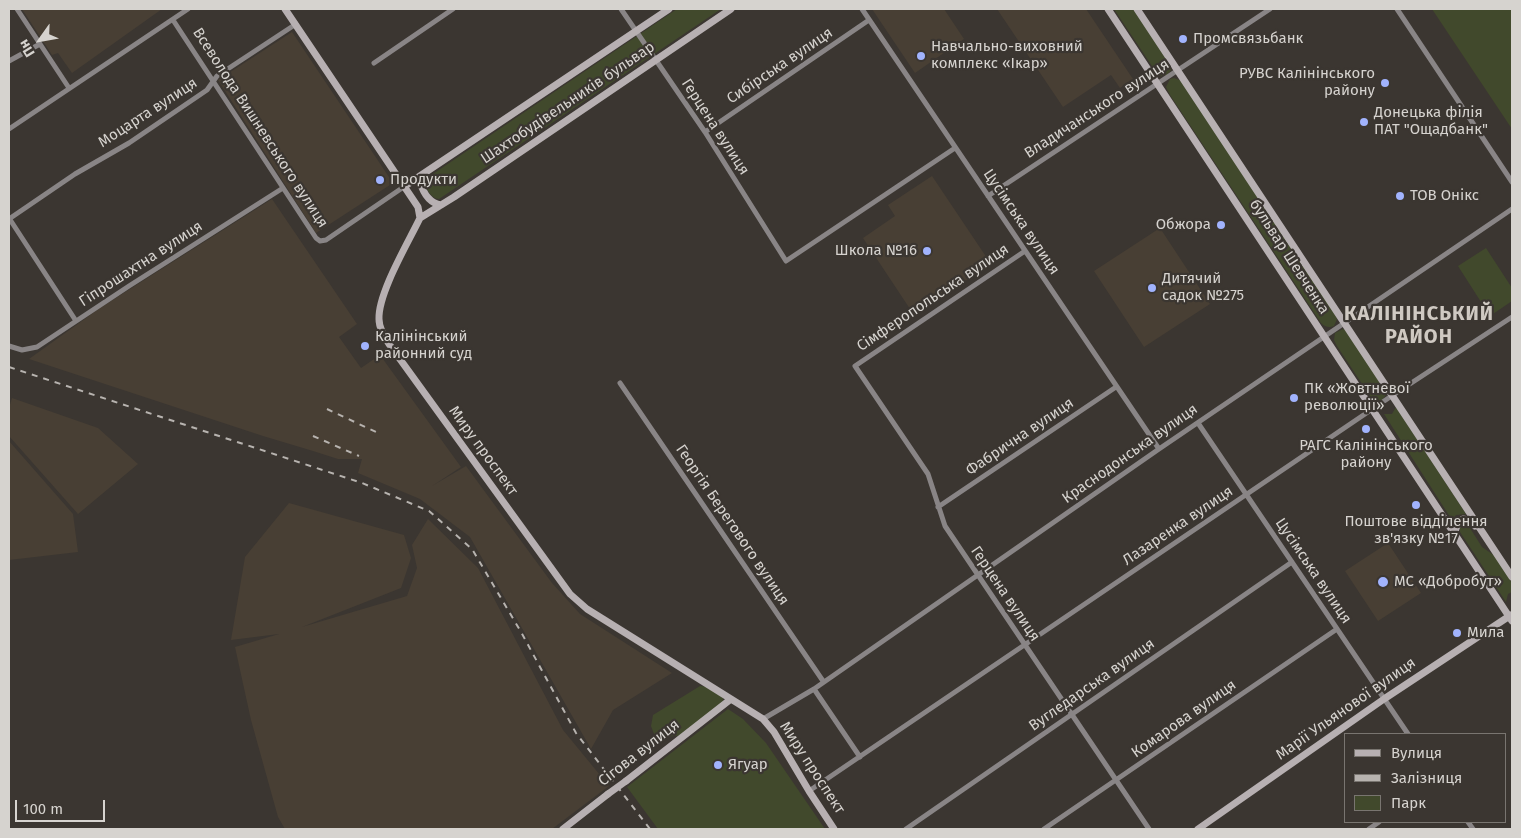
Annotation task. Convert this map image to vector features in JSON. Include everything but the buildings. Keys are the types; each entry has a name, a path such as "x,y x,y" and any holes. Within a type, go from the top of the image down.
{"main road":[{"path":"285,9 405,186 418,207 420,218"},
{"name":"Шахтобудівельників бульвар","path":"405,186 669,9"},
{"name":"Шахтобудівельників бульвар","path":"420,218 731,9"},
{"name":"бульвар Шевченка","path":"1108,9 1454,534 1511,617"},
{"name":"бульвар Шевченка","path":"1137,9 1512,577"},
{"path":"421,176 420,182 425,193 434,204 440,205"},
{"name":"Миру проспект","path":"420,218 387,286 381,307 379,320 382,332 389,344 570,594 587,609 763,719 774,732 834,829"},
{"path":"1454,534 1456,526 1460,521 1463,519 1469,520 1472,521 1485,541 1491,545"},
{"name":"Марії Ульянової вулиця","path":"1198,829 1384,699 1511,617"},
{"name":"Сігова вулиця","path":"563,829 731,699"}],"street":[{"path":"18,9 69,88"},
{"path":"9,129 188,9"},
{"path":"374,63 453,9"},
{"name":"Герцена вулиця","path":"621,9 704,132 786,261 955,148"},
{"name":"Цусімська вулиця","path":"862,9 1159,449"},
{"name":"Владичанського вулиця","path":"988,196 1270,9"},
{"path":"1397,9 1512,182"},
{"name":"Всеволода Вишневського вулиця","path":"172,20 316,238 320,241 326,240 405,186"},
{"name":"Сибірська вулиця","path":"704,132 870,20"},
{"name":"Моцарта вулиця","path":"9,219 75,174 129,143 199,96 207,90 217,76 296,24"},
{"path":"9,61 40,44"},
{"name":"Гіпрошахтна вулиця","path":"9,346 22,350 37,348 283,188"},
{"name":"Краснодонська вулиця","path":"763,719 814,688 1159,449 1512,209"},
{"path":"9,219 76,321"},
{"name":"Сімферопольська вулиця","path":"856,366 1025,251"},
{"name":"Лазаренка вулиця","path":"809,791 1372,409 1512,317"},
{"name":"Герцена вулиця","path":"856,366 928,474 945,526 1149,829"},
{"name":"Георгія Берегового вулиця","path":"620,382 823,681"},
{"name":"Фабрична вулиця","path":"938,507 1116,387"},
{"name":"Цусімська вулиця","path":"1198,423 1407,733"},
{"name":"Вугледарська вулиця","path":"906,829 1292,562"},
{"name":"Комарова вулиця","path":"1044,829 1336,629"},
{"path":"814,688 860,757"}],"shaded area":[{"path":"22,9 162,9 72,73 58,53 52,55"},
{"name":"Навчально-виховний комплекс «Ікар»","path":"872,9 944,9 964,39 915,73"},
{"path":"997,9 1086,9 1133,79 1120,88 1111,75 1063,107"},
{"path":"292,32 393,183 316,233 218,80"},
{"name":"Школа №16","path":"932,176 991,264 914,315 863,238 895,216 888,205"},
{"path":"272,199 357,324 339,337 361,368 380,355 461,467 432,486 466,466 552,583 580,614 672,673 613,710 591,749 470,537 420,499 358,473 362,459 338,459 29,359 100,308"},
{"name":"Дитячий садок №275","path":"1160,228 1210,304 1144,347 1094,271"},
{"path":"12,398 98,428 138,464 78,514 9,436 9,408"},
{"path":"9,441 73,514 78,552 9,560"},
{"path":"289,503 404,535 411,558 401,588 302,627 407,596 417,568 412,545 428,519 478,568 563,730 609,786 552,829 285,829 278,817 251,720 235,647 279,634 231,640 245,557"},
{"name":"МС «Добробут»","path":"1388,543 1421,593 1378,621 1345,571"}],"green space":[{"path":"677,9 721,9 439,199 436,199 429,193 424,181 427,178"},
{"path":"1114,9 1135,9 1170,62 1171,70 1167,75 1161,76 1154,69"},
{"path":"1432,9 1512,9 1512,129"},
{"path":"1174,78 1182,81 1336,314 1337,319 1334,326 1327,327 1321,323 1170,95 1166,87 1170,79"},
{"path":"1486,248 1512,288 1512,301 1490,316 1458,266"},
{"path":"1343,329 1346,330 1386,391 1386,395 1382,400 1376,401 1372,399 1337,346 1334,340 1335,333"},
{"path":"1396,407 1466,514 1456,515 1452,520 1384,414 1392,414"},
{"path":"1463,524 1468,525 1482,547 1495,556 1512,583 1512,592 1508,594 1506,602 1460,532 1460,527"},
{"path":"700,686 709,687 723,698 723,705 685,735 665,737 654,734 651,726 653,715"},
{"name":"Ягуар","path":"728,709 743,719 766,743 825,829 658,829 627,787"}],"railway":[{"path":"9,367 362,483 429,511 472,549 521,632 576,733 650,829"},
{"path":"327,409 376,432"},
{"path":"313,436 359,456"}],"place":[{"name":"Промсвязьбанк","path":"1183,39"},
{"name":"Навчально-виховний комплекс «Ікар»","path":"921,56"},
{"name":"РУВС Калінінського району","path":"1385,83"},
{"name":"Донецька філія ПАТ \"Ощадбанк\"","path":"1364,122"},
{"name":"Продукти","path":"380,180"},
{"name":"ТОВ Онікс","path":"1400,196"},
{"name":"Обжора","path":"1221,225"},
{"name":"Школа №16","path":"927,251"},
{"name":"Дитячий садок №275","path":"1152,288"},
{"name":"Калінінський районний суд","path":"365,346"},
{"name":"ПК «Жовтневої революції»","path":"1294,398"},
{"name":"РАГС Калінінського району","path":"1366,429"},
{"name":"Поштове відділення зв'язку №17","path":"1416,505"},
{"name":"МС «Добробут»","path":"1383,582"},
{"name":"Мила","path":"1457,633"},
{"name":"Ягуар","path":"718,765"}],"district":[{"name":"КАЛІНІНСЬКИЙ РАЙОН","path":"1419,326"}]}
